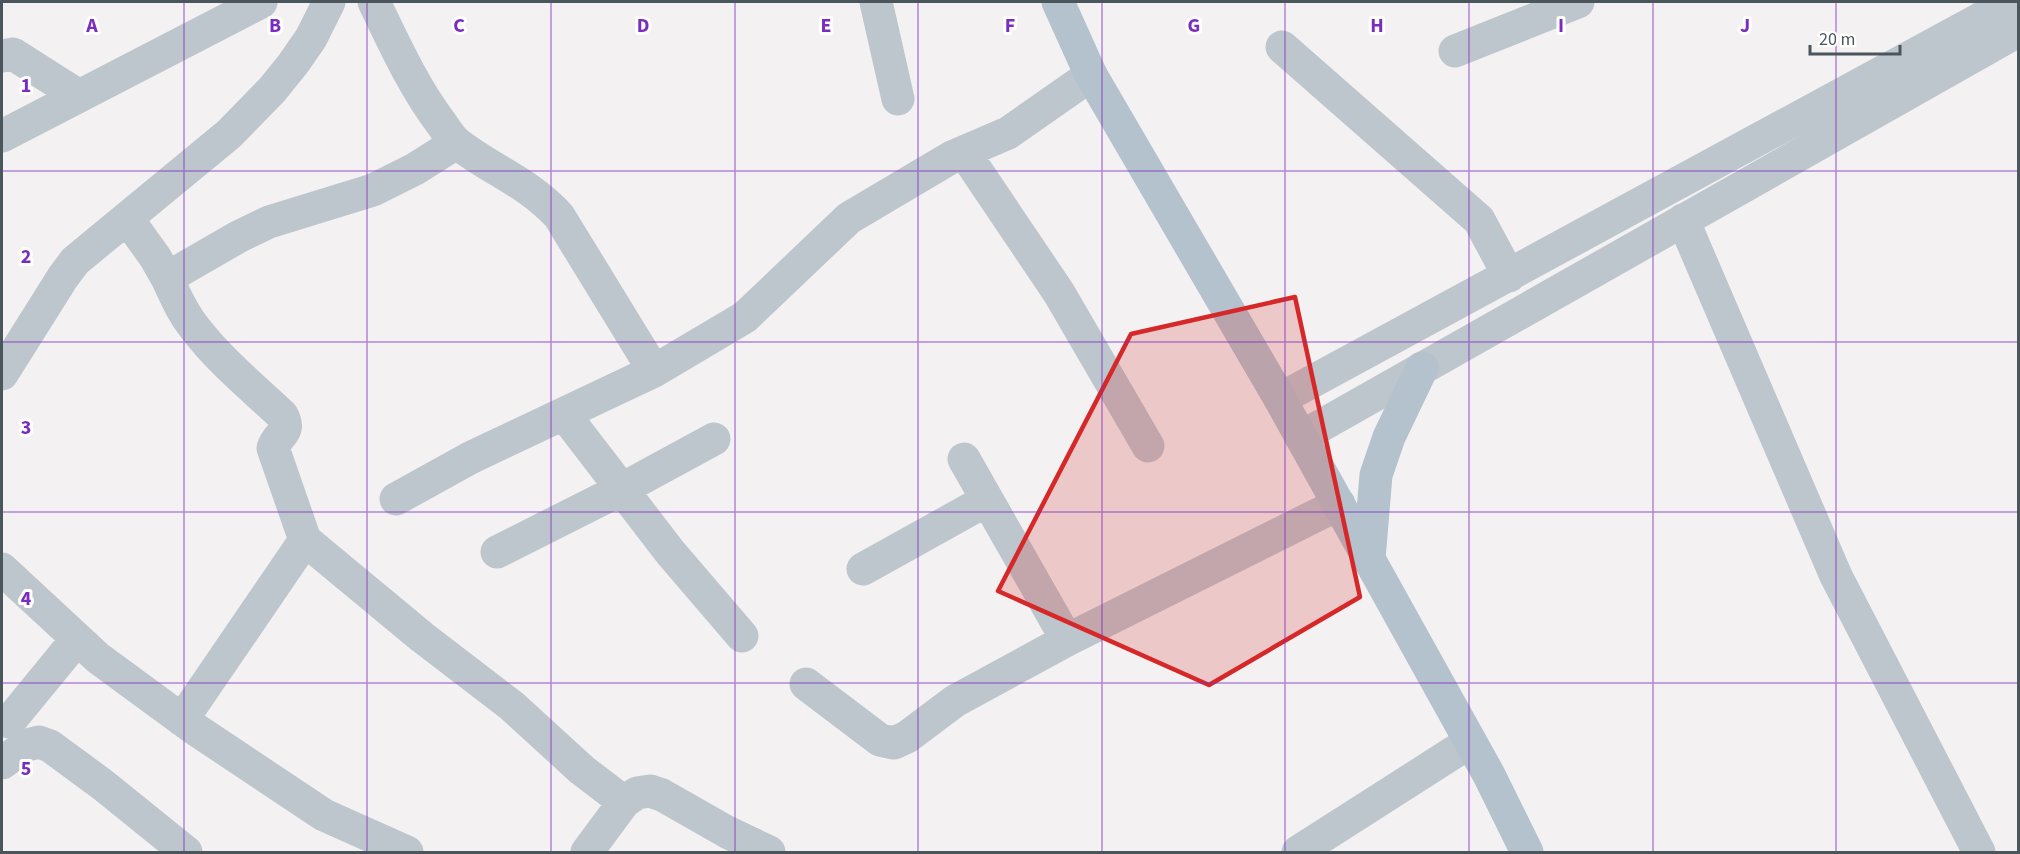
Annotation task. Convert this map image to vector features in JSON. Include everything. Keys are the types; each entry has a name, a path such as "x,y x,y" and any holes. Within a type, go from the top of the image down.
{"main road":[{"path":"1058,2 1092,75 1339,504 1470,742 1527,852"},
{"path":"1369,558 1376,475 1389,437 1422,368"}],"street":[{"path":"2,136 261,2"},
{"path":"2,374 75,261 229,134 272,90 311,38 329,2"},
{"path":"374,2 426,103 456,143 529,188 544,199 559,216 654,371"},
{"path":"876,2 898,99"},
{"path":"1455,51 1578,2"},
{"path":"1280,399 1509,276 1973,10 2009,2"},
{"path":"1301,437 2018,31"},
{"path":"1282,47 1479,220 1509,276"},
{"path":"2,56 14,54 79,96"},
{"path":"396,499 471,458 654,371 745,317 849,218 964,152 1008,133 1092,75"},
{"path":"166,279 238,237 269,222 373,190 415,169 456,143"},
{"path":"964,152 1059,293 1148,446"},
{"path":"127,218 155,257 183,311 210,347 282,415 286,422 286,430 275,442 273,448 305,540 422,637 512,706 582,770 624,802"},
{"path":"1683,220 1836,576 1979,852"},
{"path":"564,414 670,552 742,636"},
{"path":"497,552 622,489 714,438"},
{"path":"964,459 1067,640"},
{"path":"863,569 987,500"},
{"path":"806,684 880,740 894,743 907,737 955,701 1067,640 1339,504"},
{"path":"182,720 305,540"},
{"path":"2,569 98,658 182,720 324,815 407,852"},
{"path":"9,722 77,639"},
{"path":"2,764 27,745 39,742 51,746 186,852"},
{"path":"1298,852 1470,742"},
{"path":"587,852 624,802 637,793 650,790 770,852"}],"highlighted area":[{"path":"1295,297 1360,597 1209,685 998,591 1131,334"}]}
